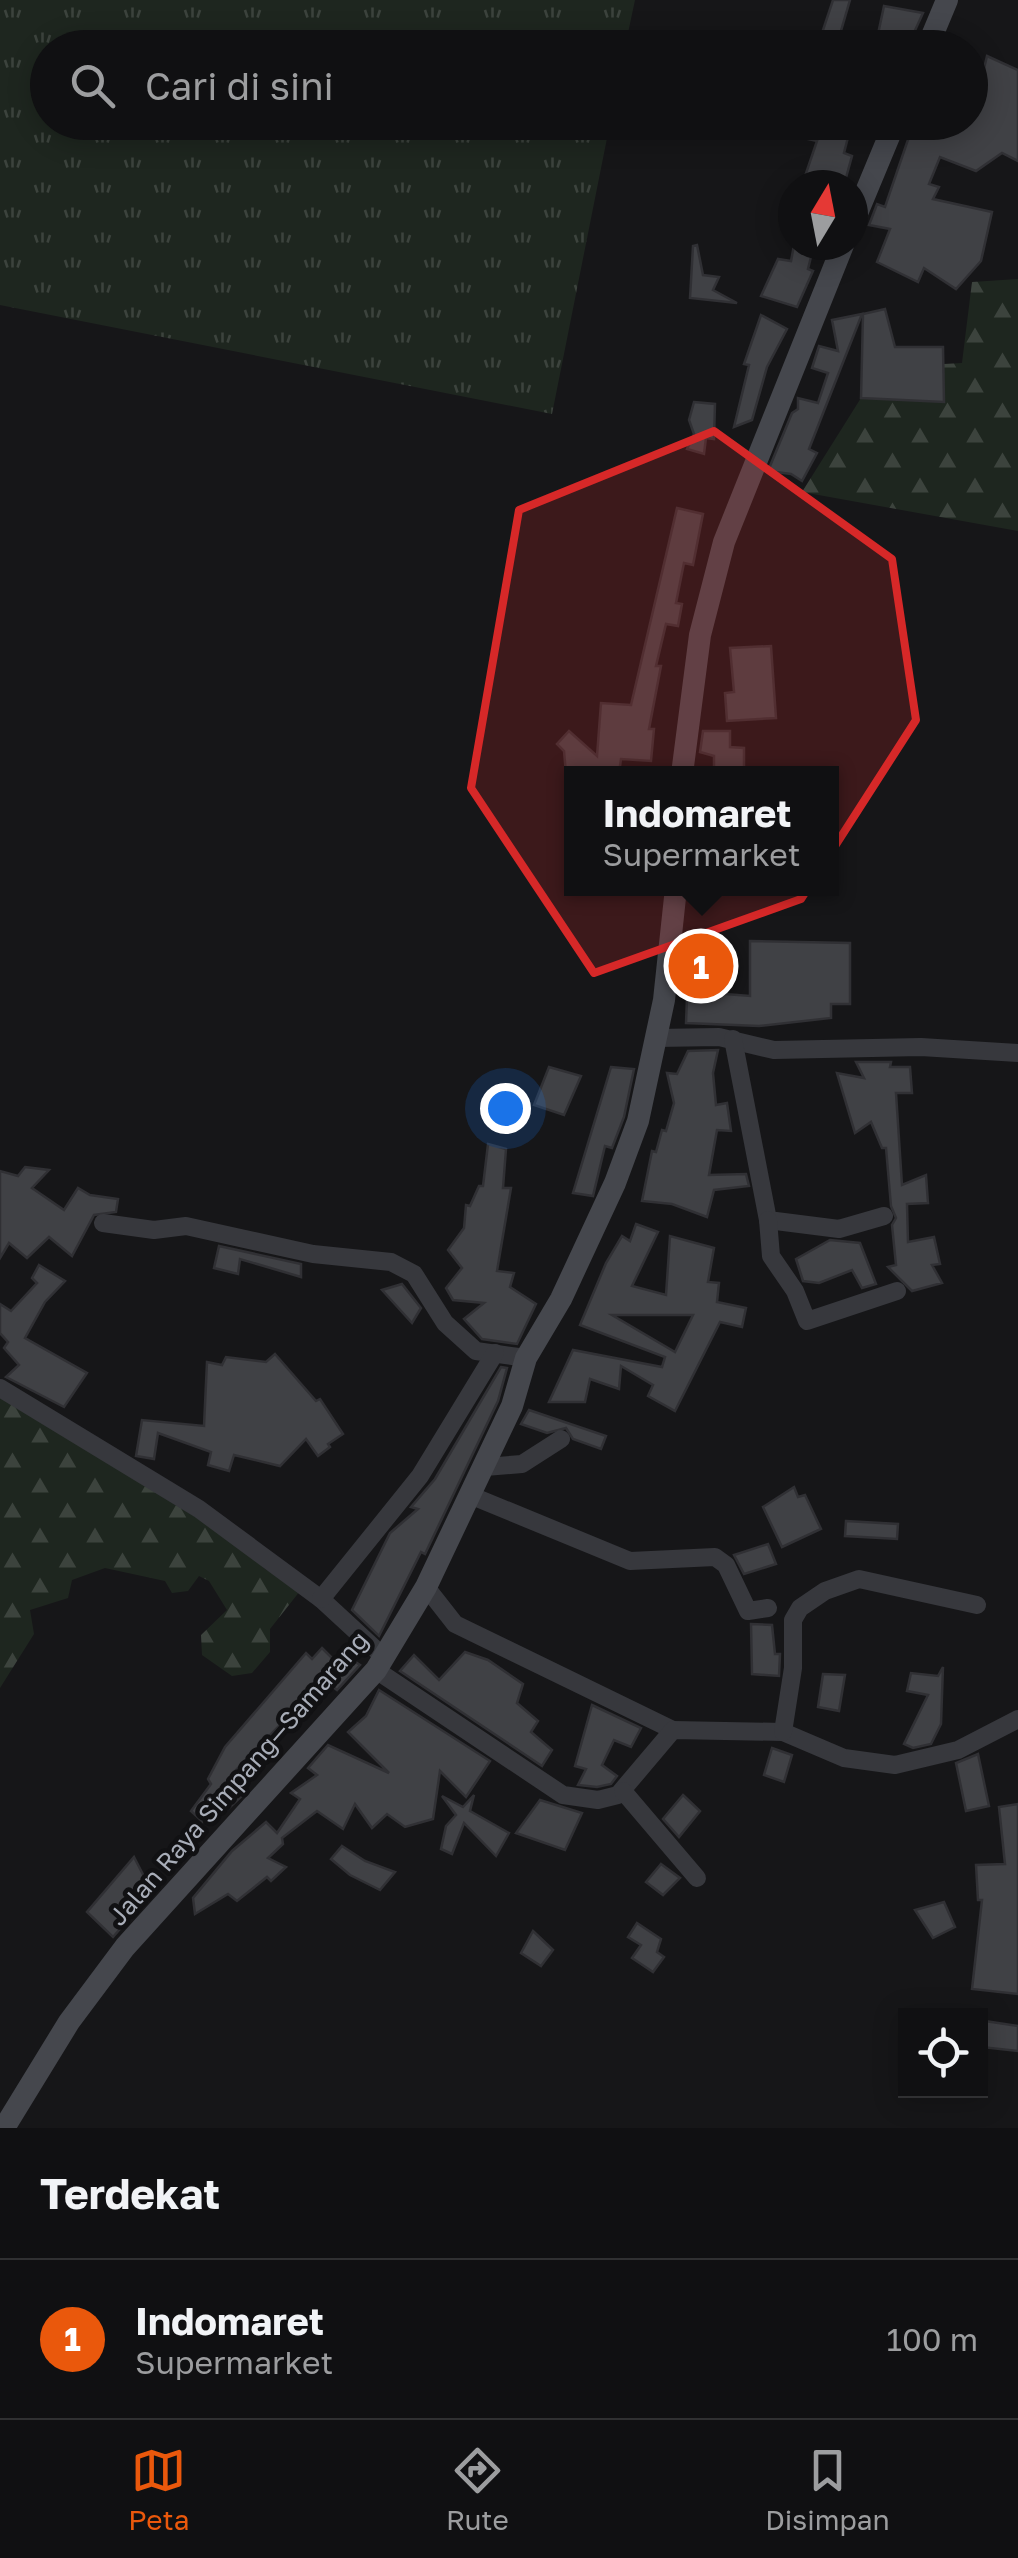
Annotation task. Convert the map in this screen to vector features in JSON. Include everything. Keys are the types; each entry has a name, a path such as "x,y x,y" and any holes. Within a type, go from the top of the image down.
{"main road":[{"path":"935,30 948,0"},
{"path":"868,187 888,140"},
{"path":"683,766 700,634 724,542 838,260"},
{"name":"Jalan Raya Simpang—Samarang","path":"4,2128 70,2022 125,1947 380,1664 426,1587 512,1406 526,1358 561,1299 615,1183 638,1121 656,1038 675,896"}],"street":[{"path":"656,1038 733,1039 774,1050 922,1047 1018,1053"},
{"path":"733,1039 768,1220 771,1256 795,1291 807,1321 897,1292"},
{"path":"768,1220 839,1229 884,1216"},
{"path":"103,1223 154,1230 186,1226 313,1254 391,1262 414,1274 442,1318 467,1344 484,1354 526,1358"},
{"path":"322,1600 420,1476 494,1354"},
{"path":"0,1388 199,1509 322,1600 380,1664 563,1794 598,1800 622,1791 673,1730"},
{"path":"485,1467 522,1464 560,1439"},
{"path":"472,1496 630,1561 719,1559 730,1571 744,1607 752,1612 768,1608"},
{"path":"783,1732 793,1668 793,1620 800,1608 825,1590 859,1579 977,1605"},
{"path":"426,1587 455,1624 673,1730 783,1732 844,1758 896,1765 958,1750 1018,1719"},
{"path":"622,1791 698,1878"}],"highlighted area":[{"path":"714,431 892,559 916,720 801,899 594,973 471,788 519,510"}],"green space":[{"path":"0,0 635,0 629,30 30,30 30,140 607,140 552,414 0,305"},
{"path":"1018,279 1018,531 802,492 861,398 944,401 944,364 962,363 972,282"},
{"path":"0,1396 239,1544 265,1569 300,1591 270,1629 270,1652 252,1673 232,1676 202,1655 201,1635 227,1610 209,1581 199,1576 188,1591 172,1593 165,1581 105,1568 72,1580 68,1598 30,1610 34,1634 0,1688"}],"building":[{"path":"833,0 850,0 841,30 823,30"},
{"path":"884,6 923,13 915,30 879,30"},
{"path":"988,56 1018,70 1018,161 1002,153 976,171 940,157 929,184 939,187 933,199 992,212 981,261 956,289 924,268 918,282 877,262 890,229 869,225 877,204 885,207 908,140 988,140"},
{"path":"812,140 847,140 844,153 852,156 848,170 807,170 817,141"},
{"path":"697,245 703,275 719,277 713,290 737,303 690,298 693,246"},
{"path":"778,259 810,260 808,269 813,271 797,307 761,296"},
{"path":"885,309 895,347 943,347 944,402 861,398 863,314"},
{"path":"862,314 809,449 817,453 802,481 791,474 768,471 792,413 798,409 798,398 818,403 828,373 812,368 819,346 838,351 832,320"},
{"path":"761,315 787,329 767,367 752,420 734,427 749,365 744,364"},
{"path":"694,402 715,404 714,439 706,438 704,454 687,449 694,434 689,420"},
{"path":"677,508 703,514 693,565 684,563 676,603 682,604 678,626 666,624 656,666 661,666 649,729 654,729 651,761 621,759 620,766 565,766 564,751 557,744 569,731 597,756 601,703 631,705"},
{"path":"771,646 776,718 727,721 725,693 734,692 730,648"},
{"path":"703,731 730,731 730,747 744,748 744,766 714,766 714,756 700,752"},
{"path":"750,941 850,943 850,1004 831,1004 831,1018 759,1026 686,1023 689,947 716,949 713,993 750,996"},
{"path":"718,1050 713,1073 716,1105 727,1103 731,1131 717,1130 709,1175 746,1174 749,1186 714,1190 707,1217 672,1204 642,1201 652,1151 656,1152 662,1130 666,1131 674,1103 667,1073 677,1074 688,1051"},
{"path":"856,1062 891,1062 890,1067 910,1067 912,1093 896,1093 902,1185 926,1175 928,1203 907,1204 908,1242 934,1237 940,1264 932,1265 942,1283 912,1291 888,1267 896,1265 892,1225 896,1218 891,1206 886,1148 882,1148 871,1122 855,1133 837,1073 864,1078"},
{"path":"549,1067 581,1076 564,1115 534,1105"},
{"path":"611,1067 634,1069 624,1117 612,1148 605,1146 593,1196 573,1193"},
{"path":"488,1144 506,1149 503,1188 511,1188 497,1271 514,1273 510,1287 536,1304 517,1344 482,1339 464,1319 484,1303 453,1300 446,1288 462,1268 448,1250 464,1228 466,1205 470,1206 479,1186 483,1186"},
{"path":"25,1167 49,1170 32,1188 64,1210 78,1188 90,1195 118,1199 116,1212 94,1215 72,1256 49,1237 27,1258 9,1243 0,1258 0,1171 18,1176"},
{"path":"636,1224 658,1232 632,1286 666,1295 670,1236 714,1248 708,1282 719,1283 717,1302 746,1308 742,1327 720,1322 675,1411 648,1396 653,1385 621,1366 619,1389 590,1379 585,1402 549,1402 573,1350 662,1367 665,1357 580,1325 622,1236 630,1241","holes":["612,1315 693,1315 675,1352"]},
{"path":"830,1240 860,1243 876,1284 862,1288 852,1270 819,1283 803,1281 796,1259"},
{"path":"219,1246 301,1264 301,1277 240,1259 238,1274 214,1268"},
{"path":"39,1265 65,1281 45,1302 25,1338 87,1373 64,1407 6,1377 19,1365 4,1348 8,1342 0,1333 0,1304 11,1311 37,1283 32,1278"},
{"path":"402,1284 421,1308 412,1323 382,1290"},
{"path":"275,1354 316,1401 320,1399 343,1434 318,1456 306,1439 280,1466 234,1455 229,1471 208,1465 211,1452 158,1433 154,1459 136,1456 142,1420 204,1426 207,1362 222,1365 226,1357 266,1362"},
{"path":"501,1367 507,1368 498,1401 425,1554 421,1552 379,1636 352,1610 390,1533 418,1509 411,1507 435,1479"},
{"path":"529,1410 606,1436 601,1449 573,1439 566,1428 547,1433 521,1424"},
{"path":"794,1487 798,1497 805,1495 821,1529 782,1547 763,1507"},
{"path":"846,1521 898,1524 897,1539 845,1536"},
{"path":"768,1544 776,1564 744,1574 734,1555"},
{"path":"751,1624 772,1625 775,1654 780,1654 779,1676 752,1674"},
{"path":"322,1648 335,1661 344,1654 360,1665 337,1690 324,1680 233,1773 247,1791 228,1809 203,1822 191,1811 211,1784 208,1779 225,1747 306,1653 312,1659"},
{"path":"465,1652 488,1660 523,1684 517,1703 538,1721 531,1732 552,1750 542,1766 400,1671 414,1655 439,1680"},
{"path":"943,1667 941,1724 931,1744 913,1748 904,1744 928,1695 907,1691 911,1673 938,1676"},
{"path":"823,1674 845,1675 839,1711 818,1707"},
{"path":"379,1690 490,1761 466,1797 440,1771 433,1819 405,1827 387,1814 372,1828 355,1804 343,1829 317,1811 282,1838 283,1844 268,1858 286,1867 271,1881 267,1877 237,1901 228,1894 195,1914 193,1898 232,1851 266,1822 277,1833 300,1799 291,1793 317,1775 308,1768 328,1745 389,1773 348,1732 366,1716"},
{"path":"592,1705 641,1728 631,1747 614,1740 602,1765 617,1776 611,1784 597,1787 578,1785 586,1769 575,1766"},
{"path":"772,1748 792,1755 784,1782 764,1775"},
{"path":"978,1754 989,1806 966,1811 956,1763"},
{"path":"474,1795 470,1811 509,1833 496,1856 464,1823 452,1854 441,1849 446,1826 456,1815 442,1796 463,1807"},
{"path":"683,1795 700,1811 679,1837 663,1819"},
{"path":"540,1800 582,1813 565,1850 516,1833"},
{"path":"1018,1804 1018,1994 972,1989 982,1900 978,1900 976,1865 1005,1864 999,1807"},
{"path":"342,1846 365,1861 395,1872 380,1890 350,1875 331,1859"},
{"path":"134,1857 152,1892 113,1937 87,1912"},
{"path":"661,1864 680,1878 663,1895 646,1882"},
{"path":"944,1902 955,1927 933,1938 915,1910"},
{"path":"637,1923 661,1939 657,1952 664,1957 653,1972 632,1958 641,1945 628,1937"},
{"path":"533,1931 553,1950 541,1966 521,1953"},
{"path":"988,2021 1018,2026 1018,2051 988,2048"}],"place":[{"name":"Indomaret","path":"701,966"}]}
